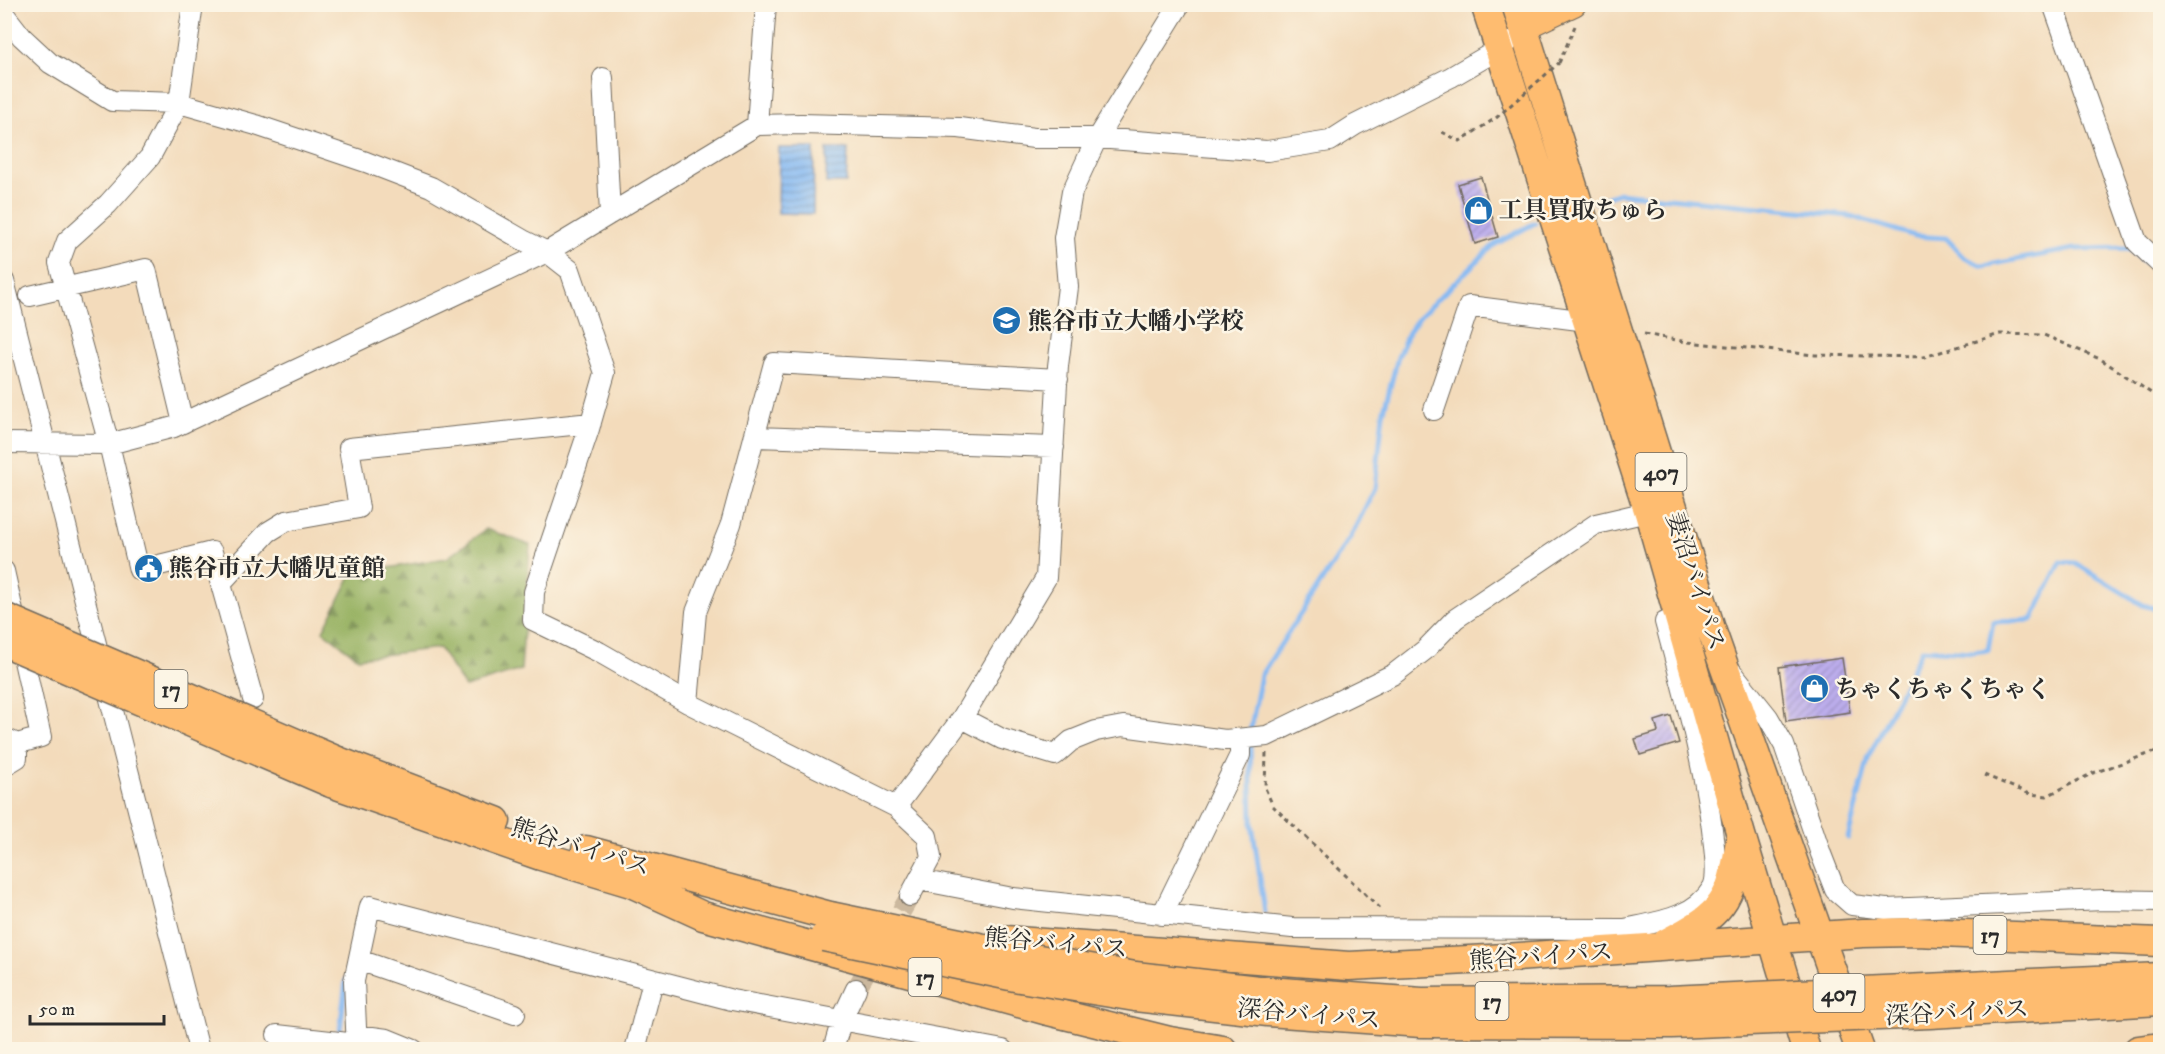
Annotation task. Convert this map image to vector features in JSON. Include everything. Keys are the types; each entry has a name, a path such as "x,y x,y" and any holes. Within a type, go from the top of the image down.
{"highway":[{"name":"妻沼バイパス","path":"1485,4 1587,321 1660,509 1723,661 1860,1050"},
{"name":"妻沼バイパス","path":"1520,16 1617,329 1660,509 1678,618 1806,1050"},
{"name":"熊谷バイパス","path":"4,617 335,772 827,926"},
{"name":"熊谷バイパス","path":"4,642 541,856 633,884 827,926 1349,966 1774,941 1819,936 1916,932 2160,942"},
{"name":"407","path":"1656,948 1698,927 1715,914 1728,893 1736,872 1741,835"},
{"name":"17","path":"633,884 704,916 1048,1011 1170,1041 1223,1050"},
{"name":"深谷バイパス","path":"827,926 1135,976 1267,991 1422,1002 1669,1000 2160,976"},
{"name":"深谷バイパス","path":"827,926 1020,978 1135,997 1268,1012 1421,1023 1672,1024 1930,1014 2160,1001"},
{"path":"2138,1050 2160,1047"}],"main road":[{"path":"1520,16 1575,14"}],"street":[{"path":"193,4 179,102 150,157 108,204 67,241 60,262 109,444 139,570 212,552 253,699"},
{"path":"757,125 766,4"},
{"path":"896,807 962,718 1046,578 1058,379 1068,287 1064,238 1072,192 1097,138 1180,4"},
{"path":"2060,9 2137,242 2160,264"},
{"path":"4,14 22,38 50,63 112,101 179,102 256,125 431,187 547,252 570,270 604,373 591,423 534,592 532,620 599,652 688,703 896,807 927,836 931,857 914,889 1292,928 1625,929 1671,918 1700,905 1714,885 1715,861 1699,752 1665,622 1678,618"},
{"path":"4,443 109,444 174,427 547,252 757,125 959,128 1034,138 1097,138 1268,151 1330,141 1355,125 1450,77 1499,49 1520,16"},
{"path":"603,78 610,214"},
{"path":"30,296 146,269 183,423"},
{"path":"4,281 199,1050"},
{"path":"1434,410 1468,306 1587,321"},
{"path":"688,703 696,612 731,524 774,363 1058,379"},
{"path":"220,583 268,532 286,521 359,508 349,448 591,423"},
{"path":"754,437 1054,447"},
{"path":"962,718 1002,739 1055,755 1071,741 1096,731 1123,726 1225,740 1264,737 1394,674 1425,650 1455,619 1596,524 1660,509"},
{"path":"4,571 41,737 11,741 17,759 4,766"},
{"path":"1723,661 1768,717 1784,745 1835,890 1852,905 1886,909 2104,900 2160,901"},
{"path":"1162,915 1240,755 1241,739"},
{"path":"357,1043 354,981 370,906 732,1000 1003,1050"},
{"path":"359,960 515,1014"},
{"path":"635,1050 653,981"},
{"path":"833,1050 842,1019 856,989"},
{"path":"277,1035 357,1043 387,1039 414,1050"}],"path":[{"path":"1442,132 1460,141 1496,118 1559,63 1575,14"},
{"path":"1617,329 1687,342 1803,354 1924,357 2000,334 2043,335 2102,360 2160,399"},
{"path":"1264,737 1265,788 1273,806 1401,928"},
{"path":"1984,775 2030,794 2046,796 2093,773 2160,750"}],"green space":[{"path":"486,529 530,545 521,670 465,687 439,648 358,658 323,631 352,574 447,558"}],"water":[{"path":"779,148 814,148 813,214 778,213"},
{"path":"827,149 848,149 846,183 826,183"}],"building":[{"name":"工具買取ちゅら","path":"1481,177 1498,237 1475,244 1458,184"},
{"name":"ちゃくちゃくちゃく","path":"1842,658 1850,712 1786,721 1779,667"},
{"path":"1671,716 1679,743 1640,755 1635,739 1658,732 1655,721"}],"waterway":[{"path":"1595,202 1619,193 1850,216 1915,236 1946,238 1965,258 1983,266 2074,249 2128,248 2145,262"},
{"path":"1250,733 1261,675 1351,536 1375,488 1383,414 1398,357 1409,331 1420,316 1494,245 1535,223"},
{"path":"1848,838 1869,756 1922,649 1973,652 1988,650 1993,622 2032,620 2061,562 2075,563 2143,605 2160,610"},
{"path":"1250,742 1252,824 1265,912"},
{"path":"339,1039 346,980"}],"tunnel":[{"path":"856,989 910,896"}],"place":[{"name":"工具買取ちゅら","path":"1478,210"},
{"name":"熊谷市立大幡小学校","path":"1007,321"},
{"name":"熊谷市立大幡児童館","path":"148,568"},
{"name":"ちゃくちゃくちゃく","path":"1814,689"}]}
